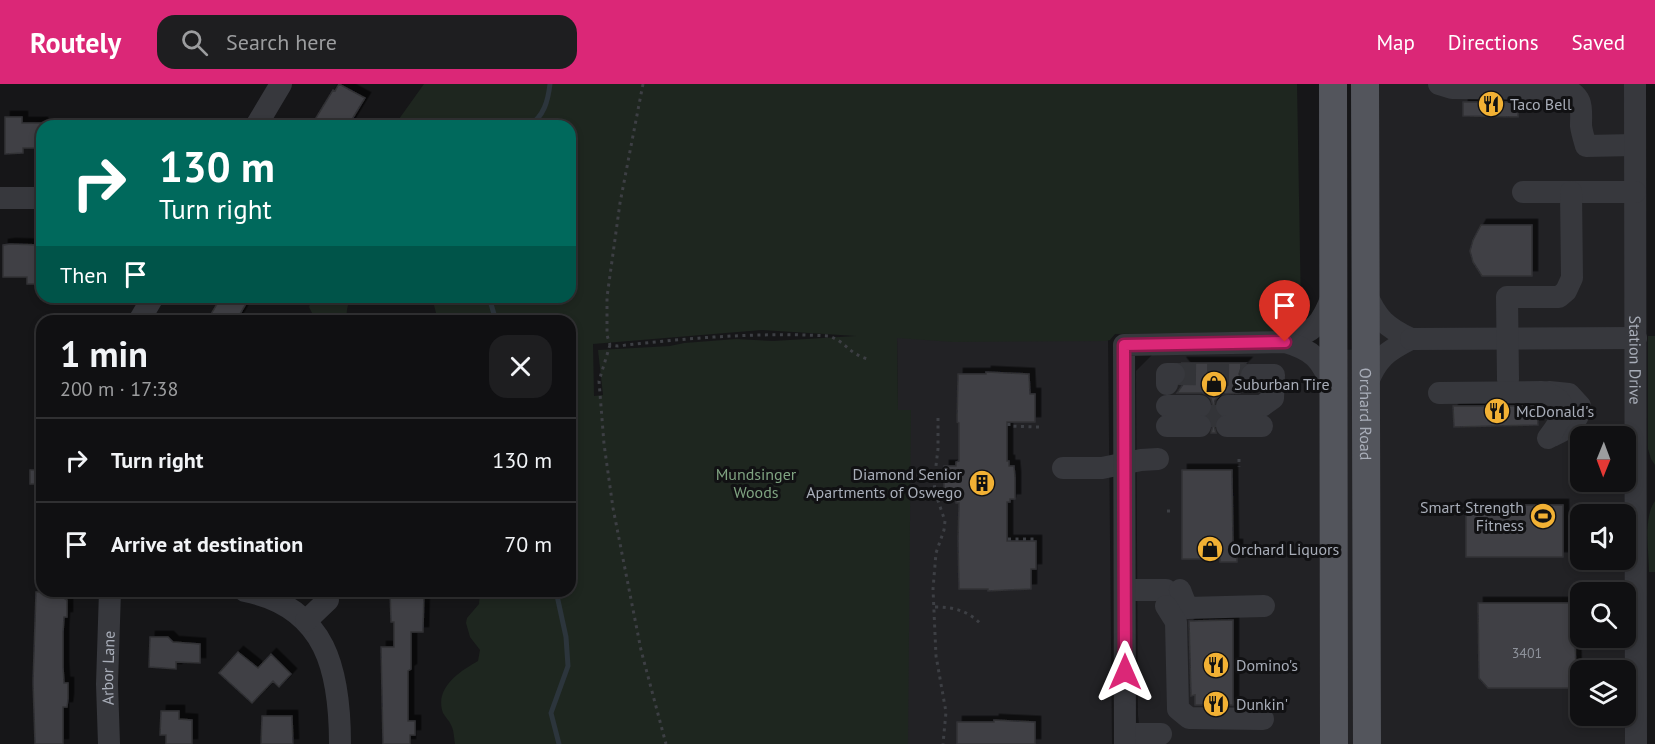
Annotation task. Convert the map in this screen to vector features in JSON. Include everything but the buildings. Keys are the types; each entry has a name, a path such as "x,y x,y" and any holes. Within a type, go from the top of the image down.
{"main road":[{"name":"Orchard Road","path":"1333,84 1334,744"},
{"name":"Orchard Road","path":"1365,84 1366,744"}],"street":[{"path":"260,120 281,84"},
{"path":"1439,84 1452,88 1566,88 1574,93 1581,102 1581,130 1586,146 1634,145"},
{"name":"Station Drive","path":"1635,84 1636,338 1645,483 1636,744"},
{"path":"1523,192 1635,192"},
{"path":"1508,379 1507,297 1559,297 1569,286 1572,278 1571,192"},
{"path":"0,198 36,198"},
{"path":"1285,342 1308,333 1324,318 1333,293"},
{"path":"1366,293 1374,312 1384,323 1411,339"},
{"path":"1365,388 1374,366 1383,355 1411,339 1636,338"},
{"path":"1161,734 1125,739 1124,345 1285,342 1303,347 1315,356 1324,367 1334,389"},
{"path":"1227,416 1262,416 1273,398 1274,375 1252,375"},
{"path":"1439,393 1542,392 1553,395 1560,400 1561,422 1548,438"},
{"path":"1168,401 1200,416"},
{"path":"1063,468 1102,468 1158,459"},
{"path":"1125,590 1171,595 1187,608 1264,606"},
{"path":"1171,595 1176,622 1178,709 1189,718 1263,719"},
{"name":"Arbor Lane","path":"109,744 107,684 110,597"},
{"path":"268,597 281,602 306,621 322,642 331,662 340,709 340,744"},
{"path":"306,621 328,600"}],"path":[{"path":"643,84 620,203 607,297 606,335 610,345 599,381 604,444 613,508 641,650 666,744"},
{"path":"610,345 711,336 829,336 838,339 852,353 868,359"},
{"path":"938,418 938,449 934,482 945,521 933,568 936,656 946,712 943,744"},
{"path":"1010,423 1010,426 1039,427"},
{"path":"1239,459 1239,467"},
{"path":"1167,511 1174,511"},
{"path":"1008,539 1038,538"},
{"path":"935,607 959,609 973,616 982,625"}],"shaded area":[{"path":"1375,84 1629,84 1627,426 1570,426 1570,492 1627,492 1627,504 1570,504 1570,570 1626,570 1626,582 1570,582 1570,648 1626,648 1625,660 1570,660 1570,726 1625,726 1625,744 1141,744 1138,715 1136,371 1152,355 1378,349"},
{"path":"897,334 1108,336 1112,744 902,744"}],"green space":[{"name":"Mundsinger Woods","path":"424,84 1297,84 1301,310 1292,325 1276,332 1115,334 1106,341 953,342 897,338 898,410 911,410 908,744 455,744 452,727 443,713 442,696 450,681 478,661 480,650 470,637 466,623 467,618 479,604 480,597 576,597 576,315 436,315 434,303 576,303 576,120 399,120","holes":["762,330 856,336 773,341 736,339 598,350 603,395 594,396 593,344"]},
{"path":"311,303 349,303 347,315 313,315 309,307"},
{"path":"1648,336 1655,336 1655,465 1648,449"},
{"path":"1655,501 1655,572 1649,572 1648,525 1651,508"}],"waterway":[{"path":"536,120 544,108 550,84"},
{"path":"491,303 494,315"},
{"path":"557,597 566,637 568,666 551,713 559,744"}],"tunnel":[{"path":"1174,374 1252,375"},
{"path":"1200,416 1227,416"}],"place":[{"name":"Taco Bell","path":"1491,104"},
{"name":"Suburban Tire","path":"1214,384"},
{"name":"McDonald's","path":"1497,411"},
{"name":"Diamond Senior Apartments of Oswego","path":"982,483"},
{"name":"Smart Strength Fitness","path":"1543,516"},
{"name":"Orchard Liquors","path":"1210,549"},
{"name":"Domino's","path":"1216,665"},
{"name":"Dunkin'","path":"1216,704"}],"route":[{"path":"1125,672 1124,345 1285,342"}]}
